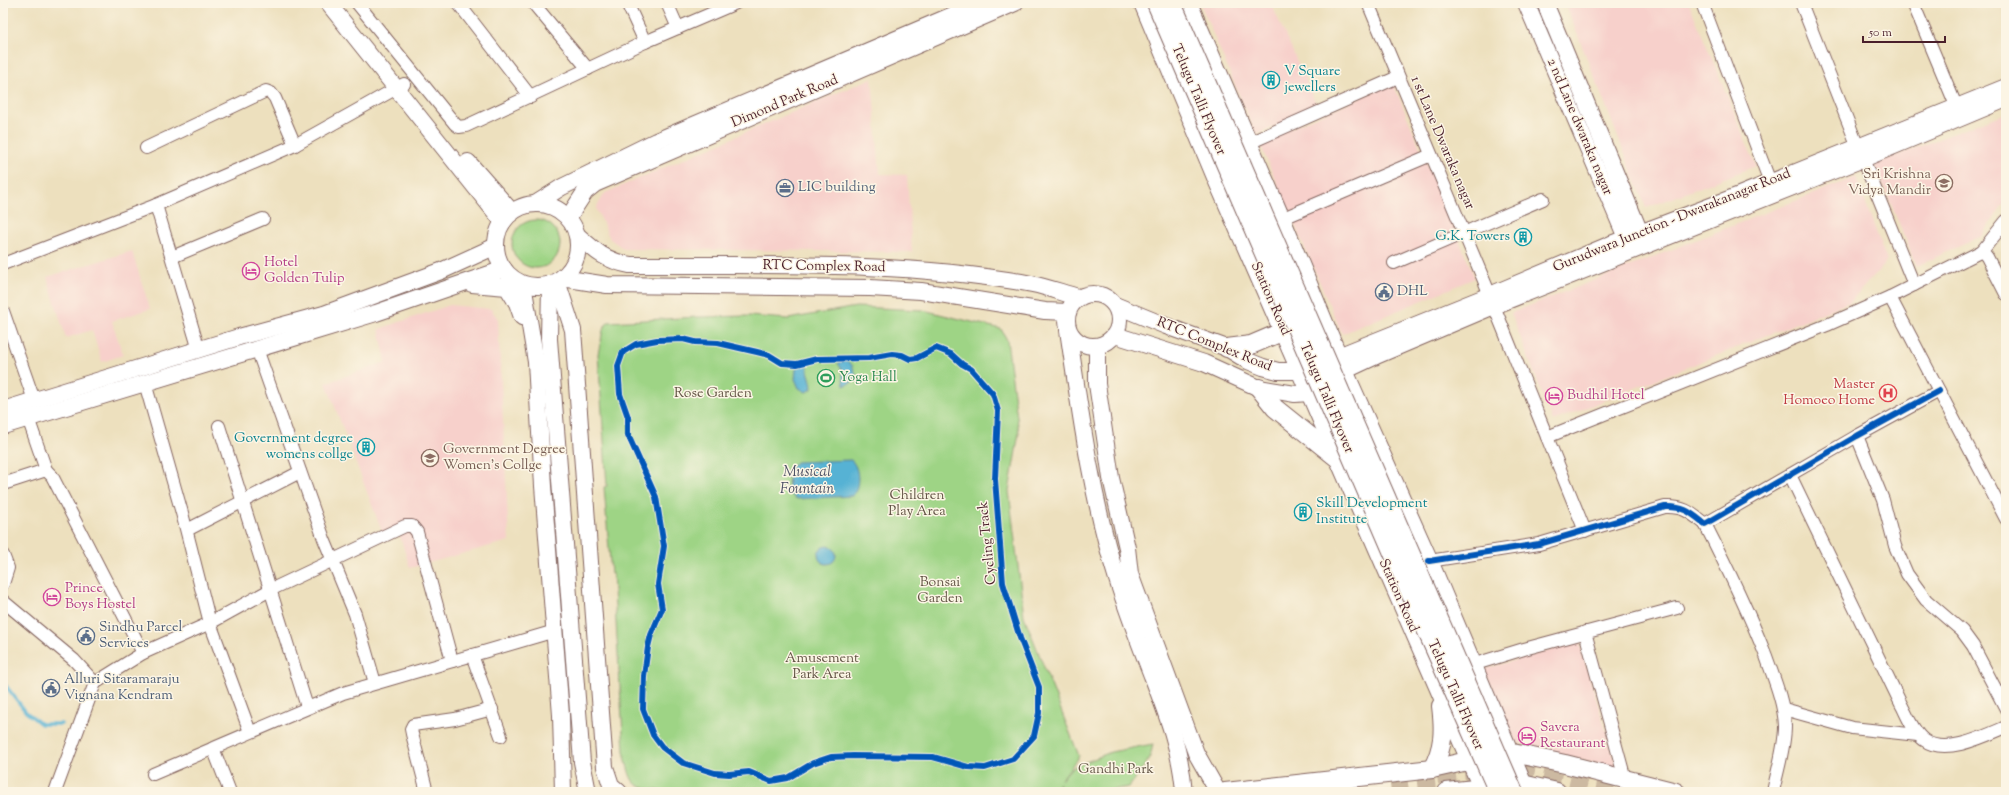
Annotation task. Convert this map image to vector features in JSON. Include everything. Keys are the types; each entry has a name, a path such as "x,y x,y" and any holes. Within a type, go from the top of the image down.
{"main road":[{"path":"328,3 400,87 507,217"},
{"path":"338,3 400,87"},
{"name":"Dimond Park Road","path":"535,204 568,184 656,141 982,3"},
{"name":"Dimond Park Road","path":"568,218 586,192 595,184 1015,3"},
{"name":"Station Road","path":"1143,3 1284,331 1309,393 1470,762 1488,790"},
{"name":"Telugu Talli Flyover","path":"1156,3 1424,625 1488,790"},
{"name":"Telugu Talli Flyover","path":"1172,3 1520,789"},
{"path":"1188,3 1281,219 1341,364 1429,561 1508,752 1520,789"},
{"name":"2 nd Lane dwaraka nagar","path":"1526,3 1636,242"},
{"name":"2 nd Lane dwaraka nagar","path":"1546,3 1636,242"},
{"name":"Gurudwara Junction - Dwarakanagar Road","path":"1636,242 1770,182 1860,153 1957,108 2006,88"},
{"name":"Gurudwara Junction - Dwarakanagar Road","path":"1341,364 1376,356 1492,301 1636,242 1860,153 2006,99"},
{"path":"535,204 547,205 558,210 568,218 577,235 578,247 576,259 556,281 534,286 523,284 513,278 504,270 498,259 496,246 498,233 507,217 523,206 535,204"},
{"name":"RTC Complex Road","path":"577,235 600,256 616,263 630,265 833,266 909,269 1033,284 1078,297 1086,294 1102,295 1115,305 1166,326 1228,348 1248,361 1263,367 1278,371 1301,371 1341,364"},
{"path":"3,410 198,350 324,314 378,296 441,272 496,246"},
{"path":"3,426 376,313 504,270"},
{"path":"556,281 549,339 582,762 588,792"},
{"path":"556,281 573,330 605,766 611,785 619,792"},
{"name":"RTC Complex Road","path":"556,281 607,285 870,288 921,291 1045,311 1068,312"},
{"path":"464,284 507,287 518,303 536,362"},
{"path":"523,284 536,362 546,538 555,631 563,757 563,792"},
{"path":"1078,297 1068,312 1066,321 1082,428 1108,548 1134,628 1169,721 1179,756 1184,792"},
{"path":"1068,330 1073,337 1088,346 1097,346 1110,340 1115,335 1120,320 1115,305"},
{"path":"1228,348 1251,345 1284,331"},
{"name":"RTC Complex Road","path":"1115,335 1204,363 1259,388 1295,394 1309,393"},
{"path":"1097,346 1097,384 1111,478 1127,548 1130,574 1193,746 1218,792"},
{"path":"1309,393 1341,364"},
{"path":"1259,388 1275,408 1338,459"},
{"path":"1432,769 1440,755 1443,726 1440,692"},
{"path":"1225,792 1432,769 1470,762 1508,752 1676,792"},
{"path":"1446,792 1520,789 1557,792"}],"street":[{"path":"357,3 459,127 466,126 531,97 645,42 736,3"},
{"path":"458,3 531,97"},
{"path":"533,3 588,69"},
{"path":"627,3 645,42"},
{"path":"667,3 678,28"},
{"path":"704,3 709,14"},
{"name":"1 st Lane Dwaraka nagar","path":"1368,3 1492,301 1585,531"},
{"path":"1702,3 1770,182"},
{"path":"1802,3 1860,153 1914,285"},
{"path":"1913,3 1957,108"},
{"path":"1249,144 1398,77"},
{"path":"3,264 156,205 295,146 400,87"},
{"path":"146,148 266,91 271,93 275,98 295,146"},
{"path":"1281,219 1431,155"},
{"path":"1394,263 1543,199"},
{"path":"156,205 198,350"},
{"path":"172,257 263,219"},
{"path":"1547,437 1820,328 1890,297 1982,251 2006,221"},
{"path":"1982,251 2006,294"},
{"path":"1890,297 2006,520"},
{"path":"3,311 34,400"},
{"path":"257,349 324,539 355,614 375,683"},
{"path":"145,383 187,530 210,623 250,732"},
{"path":"1705,524 1857,436 1939,391"},
{"path":"28,418 46,470 52,476 143,653"},
{"path":"219,426 307,707"},
{"path":"1857,436 1883,500 1895,546 1907,574 1926,600 1962,631 1973,646 2006,709"},
{"path":"3,484 46,470"},
{"path":"187,530 300,472"},
{"path":"1790,475 1918,735 1931,744 1956,745 1983,737 2006,727"},
{"path":"1429,561 1519,549 1665,507 1678,506 1690,512 1705,524 1736,584 1778,688 1784,709 1785,727 1773,792"},
{"path":"55,792 95,683 143,653 210,623 270,590 405,526 412,526 416,532 452,661"},
{"path":"3,555 8,568 3,584"},
{"path":"3,601 74,660 95,683"},
{"path":"1472,665 1585,632 1677,608"},
{"path":"152,774 307,707 375,683 555,631"},
{"path":"1585,632 1625,779"},
{"path":"472,655 501,736"},
{"path":"427,792 412,734 411,729 413,725 455,719 492,709"},
{"path":"1784,709 1852,728 1918,735"},
{"path":"213,748 230,792"}],"shaded area":[{"path":"1200,3 1271,3 1318,108 1256,135"},
{"path":"1565,3 1689,3 1756,166 1646,208"},
{"path":"872,78 880,174 907,175 912,252 624,249 610,239 596,208 605,193"},
{"path":"1393,83 1475,278 1342,334 1259,142"},
{"name":"Sri Krishna Vidya Mandir","path":"2006,113 2006,201 1982,236 1917,266 1874,164"},
{"path":"1856,177 1887,261 1850,302 1553,421 1511,313"},
{"path":"132,251 150,309 112,321 123,355 102,362 92,330 66,338 47,277"},
{"name":"Government Degree Women's Collge","path":"450,305 491,309 498,319 509,541 410,568 399,533 384,537 326,383 386,362 379,329"},
{"path":"1579,642 1618,770 1515,742 1484,669"}],"green space":[{"path":"531,220 541,220 553,227 560,239 560,249 553,261 541,268 531,268 523,264 516,257 512,249 512,239 516,231 523,224"},
{"path":"856,307 923,310 1001,329 1007,340 1019,433 1009,491 1024,616 1079,756 1061,780 1071,768 1111,752 1153,744 1150,758 1129,787 1100,792 1057,792 1060,783 1053,792 670,792 641,787 632,779 629,773 624,751 613,574 611,574 604,487 607,486 598,354 603,330 608,322 749,316 788,319"}],"water":[{"path":"846,360 852,365 856,375 852,382 844,386 842,370 838,363"},
{"path":"803,363 807,365 812,386 812,389 806,392 799,388 795,379 796,369"},
{"name":"Musical Fountain","path":"851,460 856,468 858,478 855,492 852,496 797,499 789,493 788,471 796,462"},
{"path":"827,546 833,549 836,555 833,561 827,564 821,561 818,555 821,549"}],"waterway":[{"path":"3,682 26,712 41,724 61,724"}],"tunnel":[{"path":"1437,775 1509,766 1624,792"},
{"path":"1391,792 1457,783"},
{"path":"1313,792 1360,785"}],"cycle path":[{"name":"Cycling Track","path":"683,339 695,342 718,343 769,355 782,363 797,364 817,359 869,358 892,354 902,355 910,359 917,358 936,348 951,354 962,364 971,369 993,394 998,411 995,479 1003,583 1020,638 1039,687 1039,713 1034,736 1013,759 985,768 968,767 933,757 831,757 813,763 788,778 771,781 749,772 729,774 715,773 683,763 662,747 653,735 643,709 644,676 648,647 651,635 662,609 658,584 664,546 656,497 628,435 628,417 620,394 618,366 623,352 636,344 657,340 683,339"},
{"path":"1429,561 1539,544 1665,507 1672,507 1687,511 1705,524 1857,436 1939,391"}],"place":[{"name":"V Square jewellers","path":"1271,80"},
{"name":"Sri Krishna Vidya Mandir","path":"1944,183"},
{"name":"LIC building","path":"785,188"},
{"name":"G.K. Towers","path":"1523,237"},
{"name":"Hotel Golden Tulip","path":"251,271"},
{"name":"DHL","path":"1384,292"},
{"name":"Yoga Hall","path":"826,378"},
{"name":"Master Homoeo Home","path":"1888,393"},
{"name":"Budhil Hotel","path":"1554,396"},
{"name":"Government degree womens collge","path":"366,447"},
{"name":"Government Degree Women's Collge","path":"430,458"},
{"name":"Skill Development Institute","path":"1303,512"},
{"name":"Prince Boys Hostel","path":"52,597"},
{"name":"Sindhu Parcel Services","path":"86,636"},
{"name":"Alluri Sitaramaraju Vignana Kendram","path":"51,688"},
{"name":"Savera Restaurant","path":"1527,736"}],"park label":[{"name":"Rose Garden","path":"713,394"},
{"name":"Children Play Area","path":"917,504"},
{"name":"Bonsai Garden","path":"940,592"},
{"name":"Amusement Park Area","path":"822,668"},
{"name":"Gandhi Park","path":"1116,770"}]}
